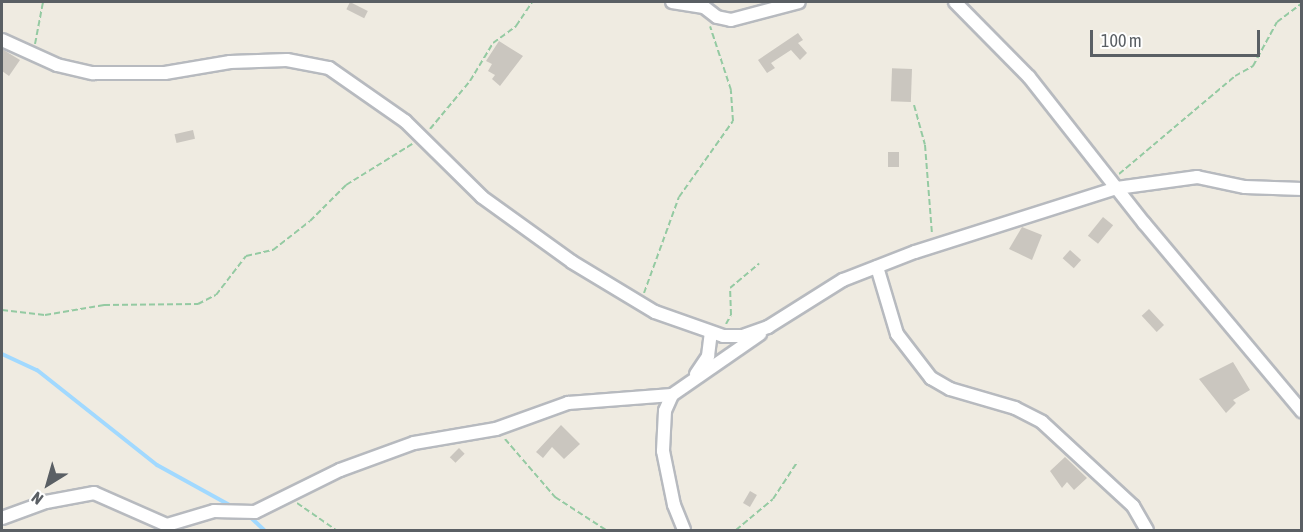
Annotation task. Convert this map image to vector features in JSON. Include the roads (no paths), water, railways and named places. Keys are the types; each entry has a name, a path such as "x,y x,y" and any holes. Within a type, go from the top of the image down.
{"street":[{"path":"672,2 704,7 717,17 731,20 800,2"},
{"path":"955,2 1029,77 1114,185 1302,411"},
{"path":"2,40 32,56 68,68 108,74 165,73 230,62 305,61 347,78 422,136 497,209 638,303 711,333 743,336 768,327"},
{"path":"684,531 674,505 663,451 665,411 672,395 822,291 934,245 983,233 1114,185 1197,177 1245,188 1302,189"},
{"path":"877,267 897,334 931,378 950,389 1015,408 1042,422 1133,506 1147,531"},
{"path":"690,382 708,356 711,333"},
{"path":"2,518 56,500 94,493 172,525 214,511 255,512 290,497 340,470 405,446 496,429 568,403 672,395"}],"waterway":[{"path":"2,354 37,370 157,465 235,508"},
{"path":"247,514 264,530"}]}
